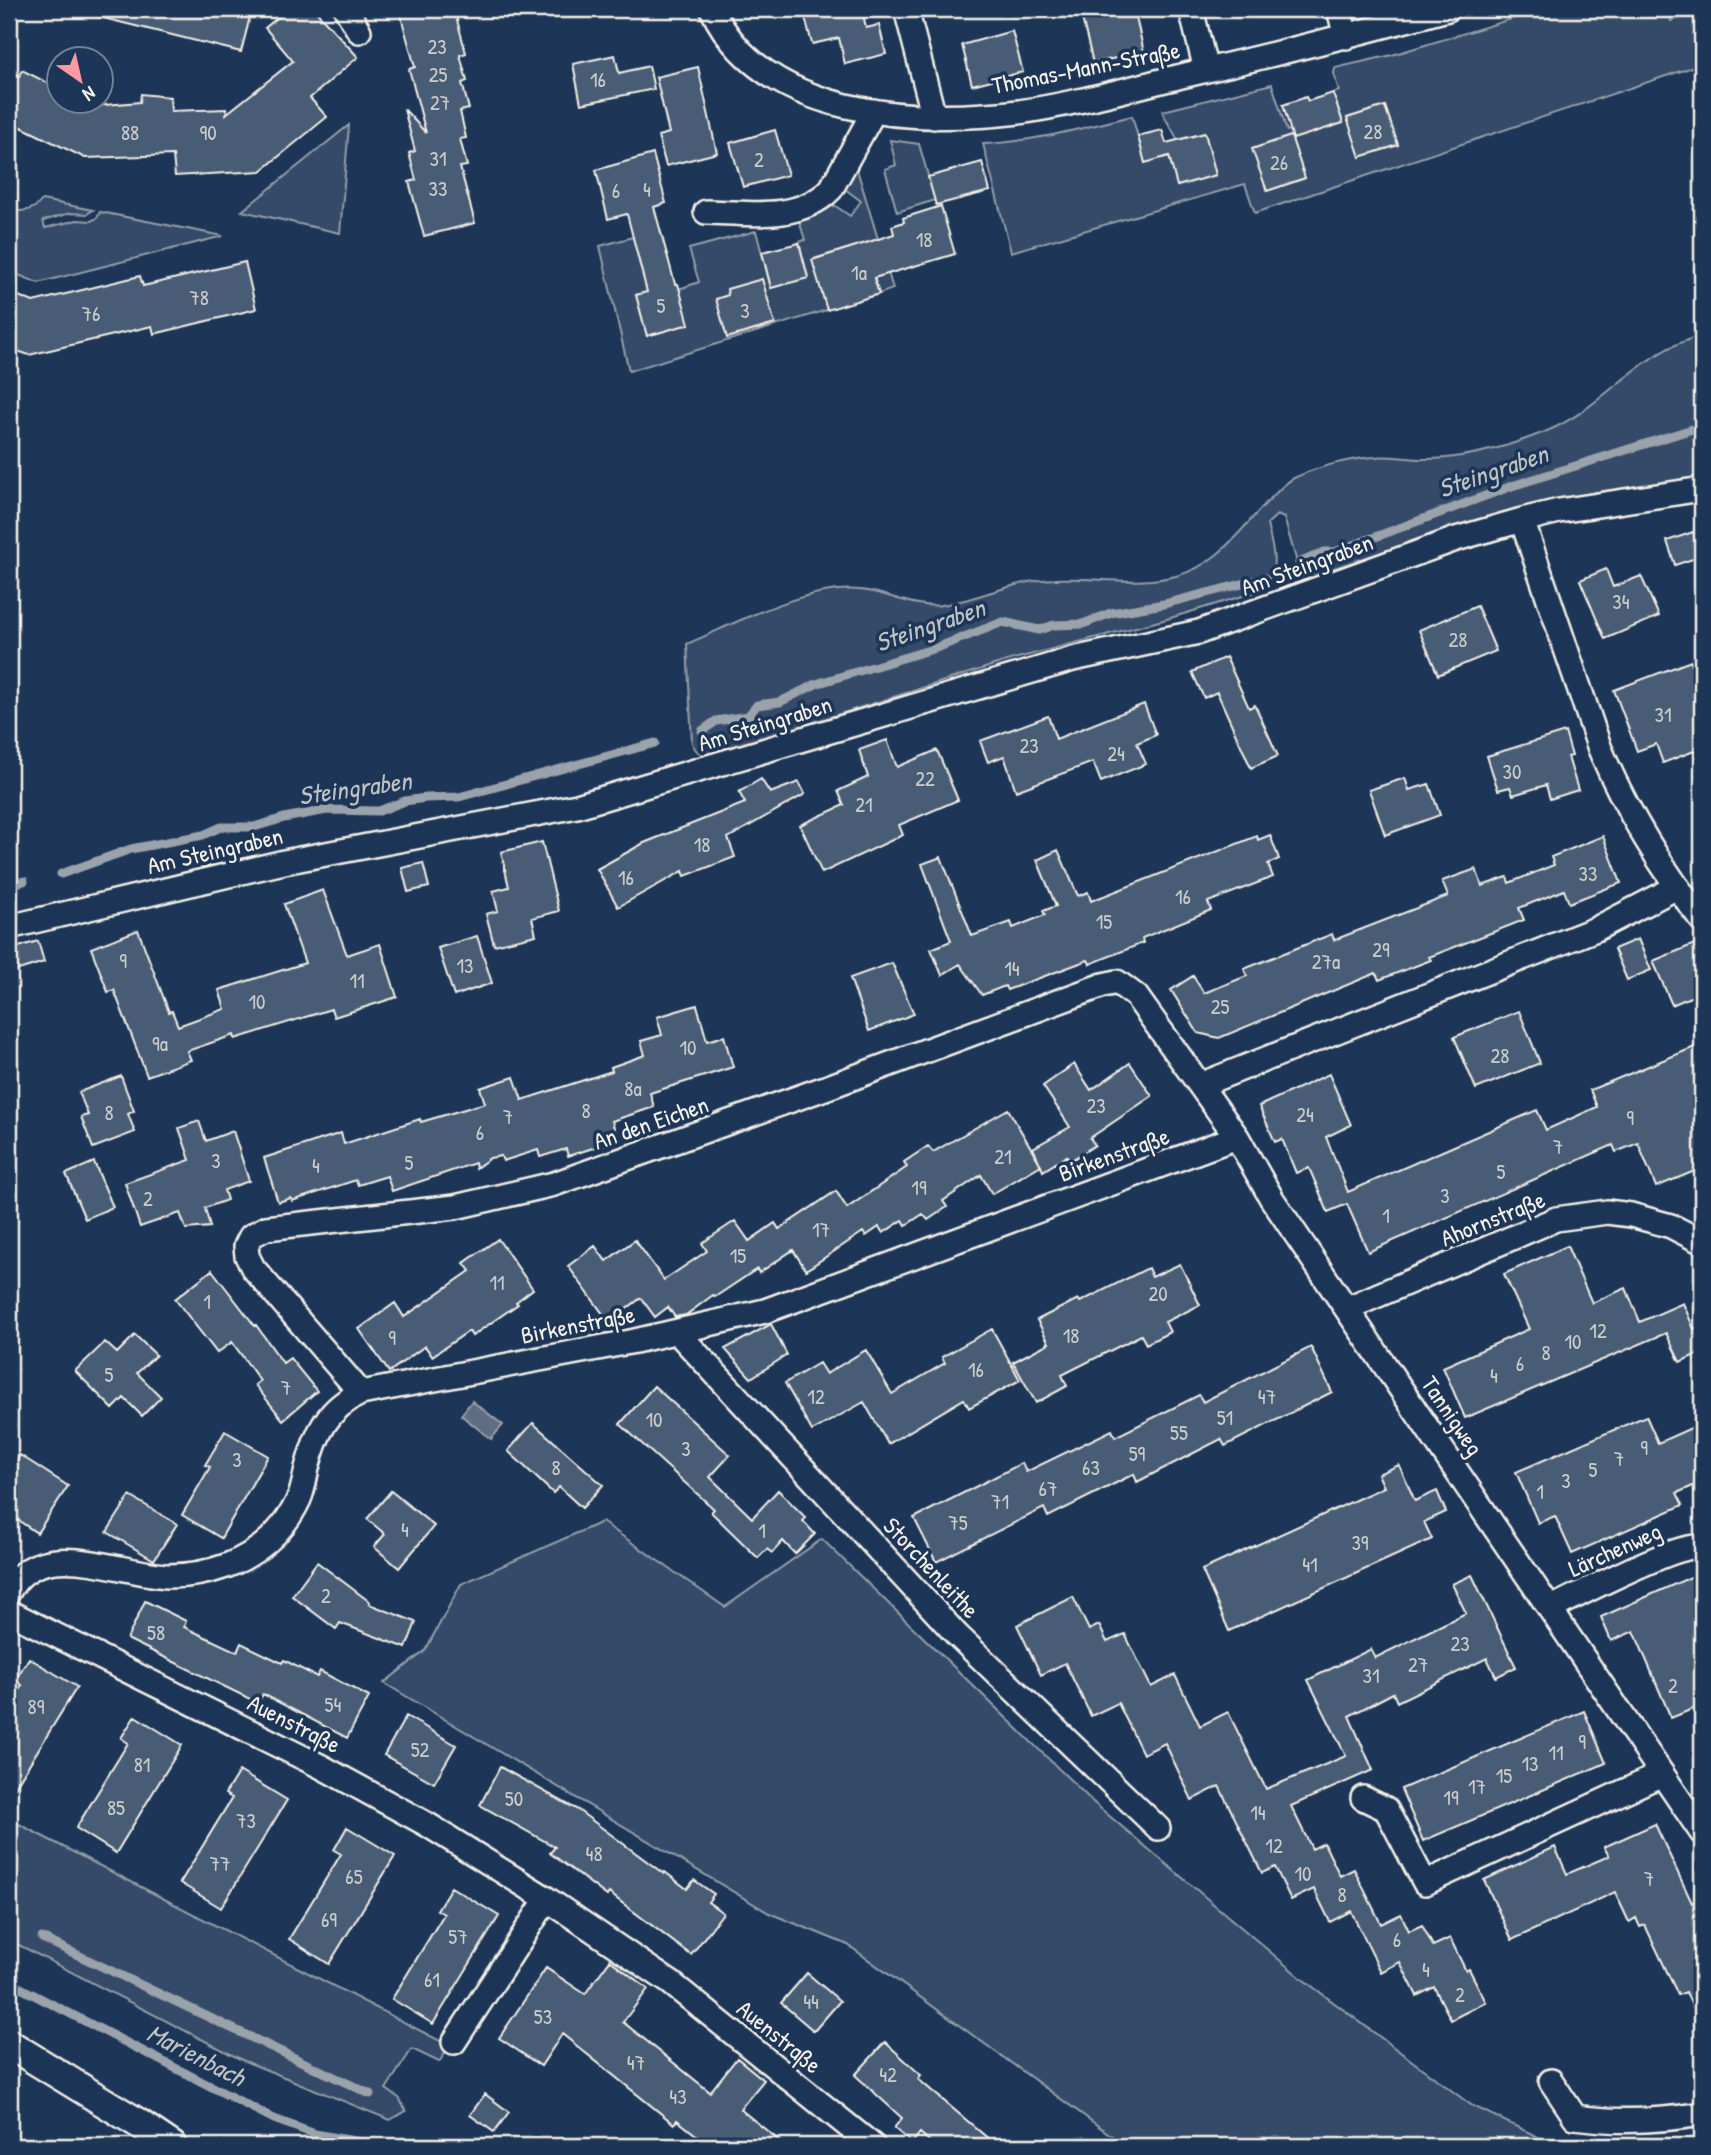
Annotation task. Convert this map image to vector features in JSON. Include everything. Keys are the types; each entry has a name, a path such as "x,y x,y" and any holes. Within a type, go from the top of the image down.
{"street":[{"path":"346,9 359,31"},
{"name":"Thomas-Mann-Straße","path":"712,9 732,41 747,58 787,86 830,102 874,111 934,117 1021,111 1206,71 1448,9"},
{"path":"906,9 934,117"},
{"name":"Thomas-Mann-Straße","path":"1191,9 1206,71"},
{"path":"1339,9 1346,37"},
{"path":"706,212 777,214 810,205 822,198 831,189 874,111"},
{"name":"Am Steingraben","path":"9,927 284,862 577,806 1073,659 1199,632 1456,539 1522,520 1559,511 1702,489"},
{"path":"1522,520 1600,749 1615,784 1677,887 1702,920"},
{"path":"1200,1085 1596,929 1677,887"},
{"name":"An den Eichen","path":"360,1393 253,1268 246,1246 250,1236 267,1228 455,1207 554,1184 1117,982 1136,996 1200,1085"},
{"name":"Tannigweg","path":"1200,1085 1237,1137 1272,1199 1702,1833"},
{"name":"Birkenstraße","path":"9,1591 24,1573 54,1561 87,1562 167,1576 192,1575 240,1561 265,1544 284,1525 300,1498 310,1459 325,1422 344,1400 360,1393 677,1332 765,1311 1237,1137"},
{"name":"Ahornstraße","path":"1348,1308 1556,1219 1607,1212 1632,1215 1671,1226 1702,1241"},
{"name":"Storchenleithe","path":"677,1332 957,1634 1158,1828"},
{"name":"Lärchenweg","path":"1551,1608 1671,1552 1694,1545 1702,1547"},
{"name":"Auenstraße","path":"9,1612 322,1767 428,1825 547,1899 671,1983 873,2146"},
{"path":"1363,1798 1385,1809 1425,1883 1662,1774"},
{"path":"454,2042 547,1899"},
{"path":"9,2044 172,2146"},
{"path":"1550,2081 1576,2117 1601,2121 1641,2121 1702,2114"}],"shaded area":[{"path":"1545,9 1667,9 1671,21 1693,14 1702,42 1702,64 1255,213 1245,184 1011,252 983,144 1040,137 1132,116 1145,162 1169,156 1178,186 1216,175 1205,133 1177,140 1163,111 1272,84 1287,131 1314,122 1343,122 1333,93 1339,91 1335,68 1392,55","holes":["1385,106 1398,145 1360,157 1348,118","1291,136 1305,178 1267,191 1253,149"]},
{"path":"349,125 340,233 242,211"},
{"path":"890,140 919,144 935,200 897,212 885,169 896,165"},
{"path":"856,166 893,289 879,294 864,244 813,259 827,310 629,371 600,246 633,237 640,265 665,287 636,295 647,336 688,324 679,289 699,282 689,249 756,231 771,288 808,277 799,242 805,240 799,220 834,205 850,216 861,201 845,189"},
{"path":"42,200 93,210 87,214 70,213 43,221 45,228 77,220 91,221 97,218 100,212 223,236 38,283 9,271 9,211 31,209"},
{"path":"1702,336 1702,478 1597,492 1524,506 1319,573 1307,573 1299,569 1284,518 1277,515 1267,524 1273,567 1259,591 1167,619 1010,660 711,755 699,753 692,743 687,644 749,616 794,599 839,590 870,591 932,606 1040,580 1146,580 1176,576 1206,563 1230,543 1262,507 1294,478 1323,467 1354,460 1381,457 1444,458 1475,454 1519,442 1567,421 1660,353"},
{"path":"472,1401 503,1425 491,1439 461,1415"},
{"path":"602,1522 725,1607 822,1539 1094,1803 1301,1978 1471,2105 1557,2146 1126,2146 848,1945 769,1913 384,1683 425,1651 461,1584"},
{"path":"9,1819 450,2046 439,2062 412,2049 386,2089 399,2098 406,2111 390,2120 242,2060 9,1940"}],"building":[{"path":"100,9 252,9 241,52 99,17"},
{"path":"288,9 314,9 358,57 310,98 327,117 261,171 175,176 173,155 85,158 9,121 9,73 19,77 22,70 46,82 46,116 116,116 116,104 140,102 141,94 170,97 171,111 227,109 226,114 293,61 265,28"},
{"path":"415,9 454,9 466,53 460,55 467,81 462,83 469,109 460,111 466,138 460,139 467,166 460,167 475,223 424,236 409,182 416,180 409,153 415,151 404,109 426,133 409,69 415,67 400,13"},
{"path":"803,9 862,9 866,28 879,25 886,54 845,64 839,38 812,44"},
{"path":"1121,9 1134,9 1144,52 1093,63 1082,18"},
{"path":"1012,31 1023,72 972,85 962,45"},
{"path":"615,55 619,73 649,66 654,89 581,104 573,64"},
{"path":"698,67 717,153 666,166 658,136 669,133 656,77"},
{"path":"1333,93 1343,123 1293,139 1283,105 1306,97 1308,101"},
{"path":"1385,106 1398,145 1360,157 1347,118"},
{"path":"775,130 788,175 743,187 730,143"},
{"path":"1162,130 1166,143 1205,133 1216,175 1177,186 1169,156 1145,163 1138,136"},
{"path":"1291,136 1305,178 1267,191 1252,149"},
{"path":"653,154 666,203 654,207 689,324 647,336 636,295 647,292 627,214 608,219 596,170"},
{"path":"982,162 990,191 936,205 928,177"},
{"path":"941,206 955,254 874,278 879,294 827,310 812,260 894,234 892,226 904,222 903,218"},
{"path":"799,243 808,278 771,288 762,252"},
{"path":"245,262 256,309 154,334 152,326 29,355 9,348 9,292 33,302 140,276 143,286"},
{"path":"762,279 775,324 727,338 716,299 728,295 727,289"},
{"path":"1693,532 1702,556 1675,565 1667,541"},
{"path":"1606,569 1613,587 1641,576 1659,616 1605,639 1580,580"},
{"path":"1477,606 1496,651 1438,675 1419,630"},
{"path":"1226,657 1249,708 1255,705 1278,756 1251,768 1217,692 1204,698 1192,672"},
{"path":"1691,661 1702,690 1702,748 1663,763 1656,744 1637,751 1614,690"},
{"path":"1144,704 1156,735 1137,743 1146,764 1101,782 1093,762 1016,791 1004,756 988,762 980,741 1048,716 1056,739"},
{"path":"1565,732 1572,756 1568,757 1578,790 1550,799 1546,785 1513,795 1510,787 1498,790 1487,756"},
{"path":"887,740 897,767 937,750 958,800 899,825 903,835 822,873 800,825 844,805 838,791 868,777 859,750"},
{"path":"1405,778 1409,790 1429,784 1440,815 1385,835 1369,790"},
{"path":"761,779 770,793 799,782 805,794 728,838 735,857 685,876 683,871 618,907 597,869 644,843 745,803 739,792"},
{"path":"1270,835 1279,859 1268,864 1273,877 1208,902 1211,910 1142,938 1143,943 1090,964 1088,960 1007,990 1005,986 982,995 960,964 942,975 931,949 951,941 922,864 941,857 972,936 1011,922 1013,928 1045,915 1043,911 1056,906 1037,860 1058,850 1078,896 1088,892 1091,901 1257,836 1258,840"},
{"path":"1603,836 1621,883 1569,903 1564,890 1519,908 1524,920 1429,957 1431,960 1379,980 1376,973 1219,1038 1198,1033 1171,990 1193,976 1204,993 1247,976 1244,969 1332,934 1334,940 1448,896 1442,881 1476,869 1482,886 1507,877 1509,883 1554,865 1551,857"},
{"path":"542,842 559,911 532,918 536,935 494,945 486,914 498,911 493,891 509,887 501,852"},
{"path":"423,863 429,887 408,892 402,868"},
{"path":"323,890 347,955 380,944 397,997 334,1017 331,1009 235,1039 234,1035 187,1051 191,1060 147,1076 114,990 108,992 91,948 138,930 169,1012 172,1011 178,1026 225,1009 219,990 305,963 284,904"},
{"path":"477,936 492,983 454,996 438,948"},
{"path":"1638,939 1651,970 1627,980 1614,949"},
{"path":"38,941 44,962 9,973 9,950"},
{"path":"1702,941 1702,992 1672,1005 1653,961"},
{"path":"892,963 914,1014 869,1031 850,978"},
{"path":"697,1005 707,1041 724,1036 733,1067 650,1093 654,1107 612,1121 618,1140 568,1156 566,1149 540,1157 538,1150 503,1161 501,1156 490,1158 476,1168 475,1163 392,1191 387,1176 358,1185 356,1180 292,1201 291,1198 278,1202 264,1158 341,1133 344,1144 420,1119 421,1122 485,1103 480,1088 514,1077 522,1100 612,1071 611,1067 645,1055 641,1041 662,1035 657,1017"},
{"path":"1519,1011 1540,1063 1476,1089 1454,1037"},
{"path":"1702,1044 1702,1168 1656,1187 1638,1143 1616,1152 1613,1145 1368,1252 1347,1204 1328,1212 1309,1168 1296,1173 1282,1139 1275,1142 1259,1106 1329,1074 1351,1125 1326,1137 1348,1192 1537,1110 1546,1130 1597,1107 1590,1090"},
{"path":"1130,1063 1152,1096 1090,1138 1095,1145 1070,1161 1067,1156 1043,1171 1033,1148 1070,1127 1043,1086 1074,1064 1091,1090"},
{"path":"121,1076 134,1111 128,1114 135,1132 93,1148 81,1117 88,1115 79,1092"},
{"path":"1008,1109 1041,1165 992,1194 981,1175 943,1201 947,1207 928,1220 923,1214 906,1225 903,1220 883,1233 879,1227 866,1236 863,1232 806,1270 793,1250 759,1273 757,1269 715,1297 713,1295 686,1315 675,1317 668,1307 655,1317 641,1298 609,1322 568,1266 595,1246 606,1261 635,1240 664,1280 707,1251 702,1243 735,1221 749,1241 775,1223 779,1229 836,1191 847,1208 907,1167 904,1162 928,1146 933,1152"},
{"path":"199,1121 206,1141 233,1131 249,1181 224,1190 227,1200 205,1208 210,1227 186,1229 180,1213 140,1227 125,1183 190,1160 179,1128"},
{"path":"94,1162 113,1207 85,1219 66,1174"},
{"path":"498,1239 533,1289 516,1302 518,1304 472,1336 469,1331 432,1356 425,1346 389,1372 359,1329 395,1303 404,1317 470,1271 464,1263"},
{"path":"1567,1246 1592,1303 1626,1288 1640,1322 1683,1303 1694,1329 1702,1325 1702,1352 1680,1362 1666,1333 1465,1418 1443,1367 1529,1329 1504,1274"},
{"path":"1180,1264 1200,1305 1165,1322 1170,1332 1146,1344 1141,1335 1062,1375 1067,1386 1036,1403 1013,1362 1049,1343 1037,1320 1148,1268 1152,1277"},
{"path":"212,1270 283,1363 290,1358 317,1391 283,1420 255,1385 260,1381 232,1342 217,1353 175,1299"},
{"path":"771,1324 787,1355 751,1378 725,1349"},
{"path":"992,1329 1020,1380 969,1408 964,1399 888,1444 864,1402 812,1431 785,1383 819,1363 826,1374 866,1350 892,1394 945,1363 942,1357"},
{"path":"135,1335 156,1355 137,1373 161,1397 142,1416 124,1398 113,1409 75,1371 105,1342 117,1353"},
{"path":"1311,1347 1332,1392 1225,1446 1221,1439 1137,1482 1134,1474 1048,1517 1044,1508 936,1562 914,1518 1022,1463 1026,1472 1112,1430 1115,1437 1199,1395 1203,1402"},
{"path":"654,1386 730,1455 710,1477 752,1518 778,1490 806,1518 803,1521 815,1534 795,1554 783,1541 772,1553 767,1549 758,1558 711,1512 714,1509 620,1424"},
{"path":"1646,1416 1658,1443 1702,1423 1702,1482 1677,1493 1683,1505 1572,1554 1555,1516 1538,1523 1516,1472"},
{"path":"533,1423 603,1485 582,1508 559,1487 553,1493 508,1451"},
{"path":"225,1431 268,1456 221,1538 182,1515 210,1467 205,1465"},
{"path":"20,1455 68,1486 37,1533 9,1514 9,1472"},
{"path":"1399,1465 1415,1501 1437,1491 1446,1512 1424,1522 1432,1539 1229,1631 1202,1570 1384,1487 1378,1474"},
{"path":"391,1491 434,1526 399,1568 374,1547 385,1534 367,1519"},
{"path":"130,1496 177,1524 154,1560 107,1532"},
{"path":"317,1562 370,1602 369,1604 416,1622 406,1648 340,1623 336,1629 292,1596"},
{"path":"1702,1572 1702,1705 1671,1718 1634,1631 1611,1641 1601,1617"},
{"path":"1472,1575 1516,1667 1496,1677 1487,1658 1397,1702 1393,1693 1349,1716 1373,1770 1291,1806 1312,1849 1324,1843 1340,1876 1354,1869 1381,1924 1401,1914 1409,1931 1422,1925 1433,1946 1450,1938 1466,1971 1469,1969 1486,2002 1451,2020 1434,1987 1417,1996 1400,1962 1381,1972 1351,1911 1330,1922 1314,1889 1291,1900 1275,1867 1262,1873 1219,1786 1192,1800 1165,1743 1143,1754 1118,1703 1091,1716 1065,1663 1041,1675 1017,1625 1073,1597 1089,1630 1099,1625 1107,1642 1125,1634 1151,1687 1175,1675 1200,1726 1228,1712 1266,1789 1346,1756 1308,1680 1371,1649 1375,1658 1466,1613 1452,1584"},
{"path":"145,1601 186,1621 184,1627 237,1652 241,1643 317,1677 320,1671 369,1697 347,1738 263,1694 258,1703 127,1639"},
{"path":"29,1658 77,1687 9,1797 9,1707 22,1685 15,1680"},
{"path":"1584,1711 1606,1763 1423,1841 1401,1789"},
{"path":"135,1716 182,1745 116,1853 76,1828 128,1743 121,1738"},
{"path":"406,1716 456,1745 434,1783 384,1755"},
{"path":"500,1767 578,1810 687,1889 694,1880 714,1894 708,1902 723,1913 691,1955 609,1893 607,1896 550,1853 555,1847 480,1805"},
{"path":"239,1771 287,1800 221,1908 180,1883 232,1798 225,1794"},
{"path":"1655,1824 1692,1903 1702,1898 1702,2028 1686,1992 1678,1995 1645,1925 1640,1927 1636,1918 1629,1922 1615,1892 1512,1940 1484,1880 1555,1847 1567,1874 1609,1856 1604,1847"},
{"path":"347,1827 395,1856 329,1964 289,1939 341,1854 334,1850"},
{"path":"451,1887 499,1916 433,2024 392,1999 444,1914 437,1910"},
{"path":"610,1960 648,1989 623,2022 710,2092 737,2058 764,2080 740,2109 786,2146 710,2146 677,2120 674,2124 562,2034 541,2066 499,2038 546,1968 585,1994"},
{"path":"807,1973 840,2001 814,2031 781,2003"},
{"path":"885,2042 921,2075 918,2079 997,2146 935,2146 920,2133 912,2143 894,2128 902,2118 855,2075"},
{"path":"485,2094 509,2112 494,2132 470,2115"}],"waterway":[{"name":"Steingraben","path":"1299,563 1512,486 1702,426"},
{"name":"Steingraben","path":"702,731 716,721 748,716 757,705 780,702 816,684 936,648 1003,622 1039,630 1054,625 1083,624 1111,613 1164,604 1265,578"},
{"name":"Steingraben","path":"61,874 131,849 203,835 221,827 254,827 327,810 379,811 405,801 459,797 655,743"},
{"name":"Steingraben","path":"9,885 24,881"},
{"path":"42,1938 370,2094"},
{"name":"Marienbach","path":"9,1982 274,2119 315,2134 371,2144"}]}
